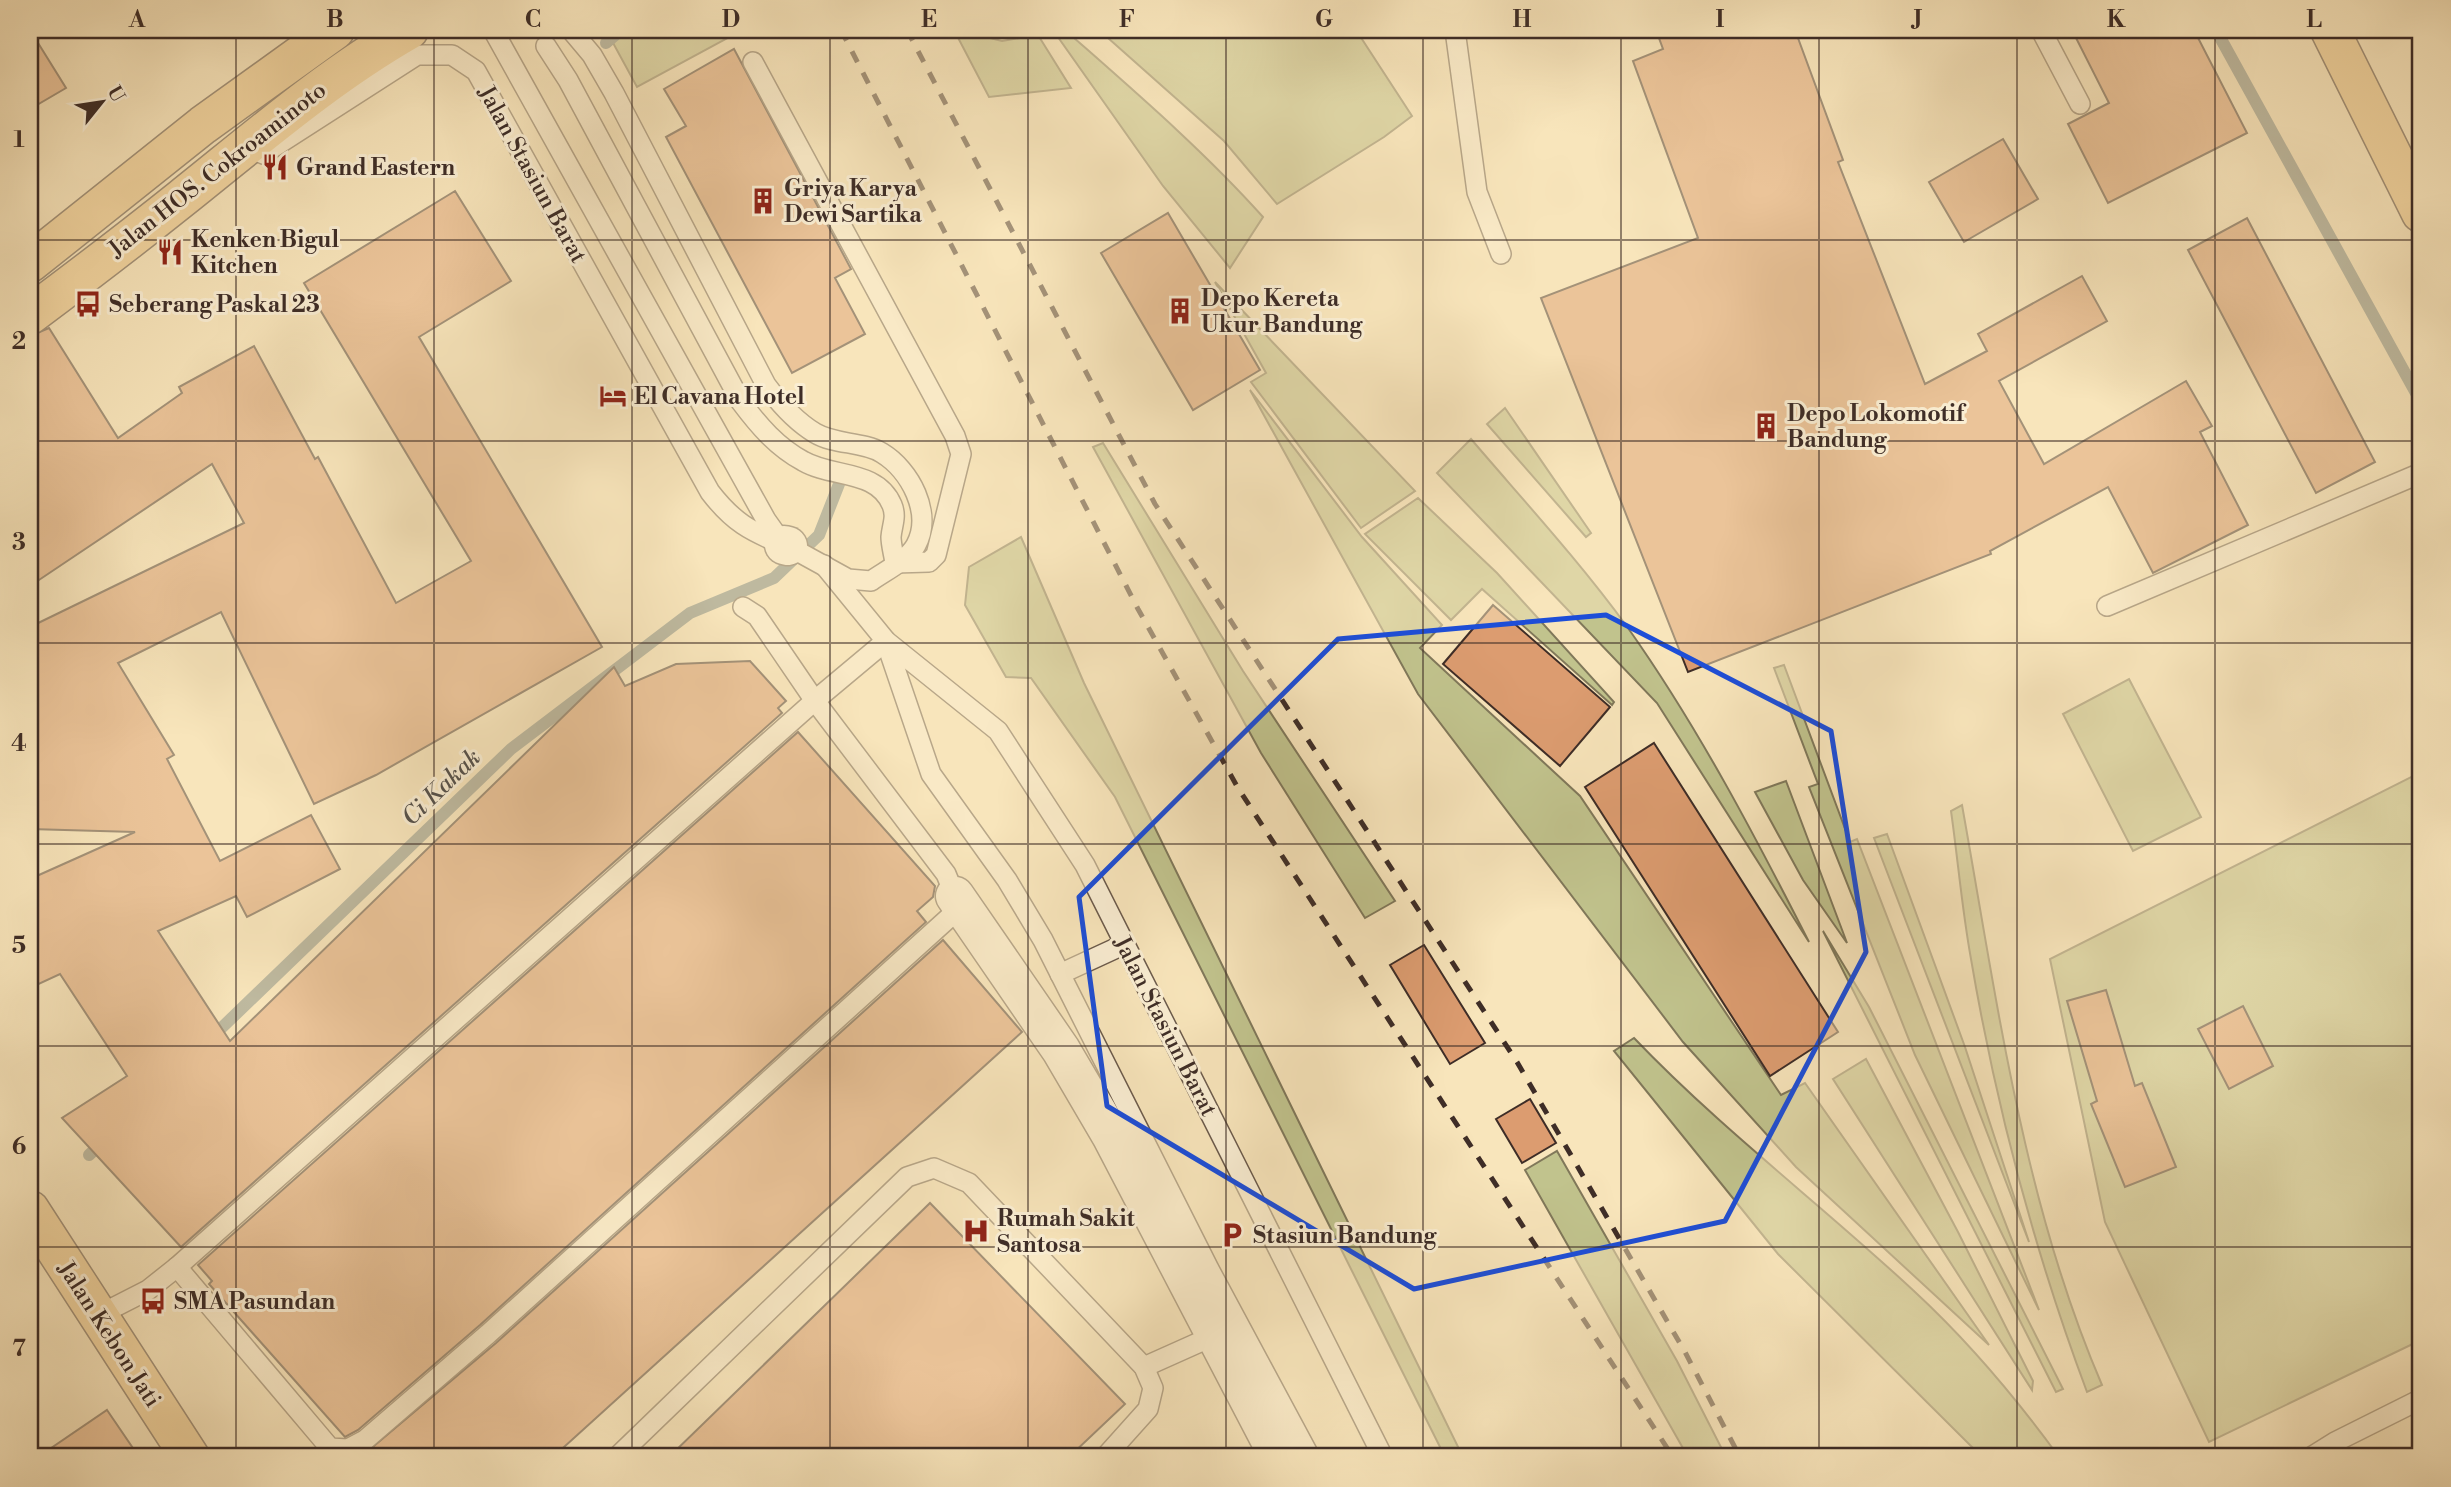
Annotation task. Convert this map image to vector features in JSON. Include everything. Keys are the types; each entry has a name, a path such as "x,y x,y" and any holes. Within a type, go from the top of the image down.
{"main road":[{"name":"Jalan HOS. Cokroaminoto","path":"31,258 264,79 335,30"},
{"name":"Jalan HOS. Cokroaminoto","path":"30,315 182,198 283,114 373,51 409,30"},
{"path":"2330,30 2421,213"},
{"path":"155,164 182,198"},
{"name":"Jalan Kebon Jati","path":"30,1210 190,1457"}],"street":[{"path":"955,896 1061,1050 1227,1329 1279,1457"}],"lane":[{"path":"264,79 304,30"},
{"name":"Jalan Stasiun Barat","path":"494,30 766,520 803,554 886,641 998,731 1085,865 1383,1457"},
{"path":"571,30 592,55 614,93 760,373 780,404 818,435 880,452 902,468 923,516 917,544 871,581 849,579 803,554"},
{"path":"1455,30 1477,192 1502,254"},
{"path":"2041,30 2080,104"},
{"path":"546,46 568,80 741,402 779,445 806,463 866,479 879,489 892,503 896,520 891,537 895,563"},
{"name":"Jalan Stasiun Barat","path":"182,198 239,170 417,55 452,55 476,71 710,492 727,514 747,530 803,554"},
{"path":"753,62 955,436 961,454 936,555 929,562 895,563"},
{"path":"2107,606 2421,473"},
{"path":"177,1267 330,1448 348,1450 365,1440 488,1334 952,915 955,896 946,874 815,701 757,616 743,607"},
{"path":"99,1315 148,1290 177,1267 886,641"},
{"name":"Jalan Stasiun Barat","path":"886,641 931,774 1007,880 1060,974 1227,1329 1310,1457"},
{"path":"1060,974 1125,944"},
{"path":"617,1457 907,1177 934,1168 968,1183 1144,1367 1153,1388 1148,1409 1105,1457"},
{"path":"1144,1367 1227,1329"},
{"path":"2311,1457 2335,1441 2421,1399"}],"highlighted area":[{"path":"1606,615 1831,731 1866,952 1725,1221 1414,1289 1107,1106 1079,897 1338,639"}],"green space":[{"path":"606,30 735,30 737,33 637,87"},
{"path":"954,30 974,30 982,36 1002,41 1038,35 1071,88 989,97"},
{"path":"1053,30 1065,30 1116,75 1191,144 1263,217 1230,268 1163,186"},
{"path":"1099,30 1356,30 1412,116 1384,137 1277,204 1224,141"},
{"path":"1215,282 1415,491 1361,528 1251,382 1266,373"},
{"path":"1250,390 1362,537 1442,625 1420,648 1580,796 1781,1095 1805,1083 1989,1345 1796,1167 1683,1042 1418,694"},
{"path":"1505,408 1591,533 1586,537 1487,424"},
{"path":"1471,439 1591,579 1654,665 1724,782 1809,942 1657,703 1437,473"},
{"path":"1103,443 1243,671 1395,901 1365,918 1261,753 1093,447"},
{"path":"1418,498 1497,573 1614,702 1612,705 1482,589 1451,620 1365,534"},
{"path":"1021,537 1084,683 1463,1457 1445,1457 1115,797 1031,678 1006,677 965,605 969,567"},
{"path":"1784,665 1850,842 1857,839 2039,1310 1915,1055 1809,787 1818,784 1774,668"},
{"path":"2129,679 2201,817 2133,851 2063,714"},
{"path":"2421,772 2421,1340 2209,1442 2105,1222 2050,959"},
{"path":"1786,781 1847,943 1803,880 1755,792"},
{"path":"1962,805 2001,1026 2032,1172 2075,1316 2102,1385 2087,1392 2034,1233 1992,1069 1968,941 1951,811"},
{"path":"1887,834 1965,1047 2029,1242 1874,838"},
{"path":"1823,931 1869,1007 2063,1389 2056,1392"},
{"path":"1634,1038 1737,1136 1935,1311 1991,1371 2059,1457 1982,1457 1778,1254 1614,1051"},
{"path":"1866,1059 2033,1381 2032,1390 1833,1079"},
{"path":"1557,1151 1677,1361 1726,1457 1688,1457 1525,1170"}],"building":[{"path":"30,30 66,88 30,109"},
{"name":"Depo Lokomotif Bandung","path":"1656,30 1795,30 1843,160 1838,162 1925,384 1987,351 1978,334 2082,276 2107,321 1999,381 2044,464 2186,381 2212,426 2200,432 2248,525 2153,573 2108,487 1990,551 1991,554 1688,672 1541,298 1698,238 1633,61 1663,49"},
{"path":"2072,30 2194,30 2247,133 2108,203 2068,124 2109,103"},
{"name":"Griya Karya Dewi Sartika","path":"734,49 851,269 835,278 865,334 792,373 666,137 686,126 664,89"},
{"path":"2003,139 2038,199 1964,242 1929,182"},
{"path":"455,191 511,281 419,337 602,647 376,775 314,804 221,612 118,663 174,755 167,759 220,861 311,815 340,869 247,917 236,896 158,931 230,1041 614,667 625,686 676,664 750,661 786,701 778,708 782,713 181,1247 62,1118 127,1076 60,974 30,988 30,879 135,832 30,829 30,627 244,523 212,464 30,586 30,336 49,328 118,438 182,393 179,387 254,346 315,459 318,457 396,603 471,561 304,283"},
{"name":"Depo Kereta Ukur Bandung","path":"1168,213 1260,370 1193,410 1101,253"},
{"path":"2247,218 2375,462 2316,493 2188,250"},
{"path":"1493,605 1610,707 1560,766 1443,664"},
{"path":"798,732 935,886 933,897 917,911 926,922 480,1325 358,1430 345,1437 209,1284 212,1281 198,1265"},
{"path":"1654,743 1838,1032 1770,1076 1585,787"},
{"path":"943,940 1022,1032 553,1457 362,1456 496,1343"},
{"path":"1424,945 1485,1043 1450,1064 1390,965"},
{"path":"2106,990 2135,1086 2142,1083 2176,1167 2125,1187 2091,1104 2097,1101 2067,1001"},
{"path":"2243,1006 2273,1066 2229,1089 2198,1029"},
{"path":"1530,1099 1556,1143 1522,1163 1496,1119"},
{"path":"930,1203 1125,1404 1069,1457 669,1457"},
{"path":"107,1410 139,1457 38,1457"}],"waterway":[{"name":"Ci Kakak","path":"606,43 621,30"},
{"path":"2216,30 2421,402"},
{"name":"Ci Kakak","path":"210,1039 511,749 690,613 774,578 819,535 839,484"},
{"name":"Ci Kakak","path":"89,1155 104,1141"}],"railway":[{"path":"841,30 1138,609 1238,788 1673,1457"},
{"path":"907,30 1155,504 1517,1062 1685,1352 1740,1457"}],"place":[{"name":"Grand Eastern","path":"275,167"},
{"name":"Griya Karya Dewi Sartika","path":"763,201"},
{"name":"Kenken Bigul Kitchen","path":"170,252"},
{"name":"Seberang Paskal 23","path":"88,304"},
{"name":"Depo Kereta Ukur Bandung","path":"1180,311"},
{"name":"El Cavana Hotel","path":"613,396"},
{"name":"Depo Lokomotif Bandung","path":"1766,426"},
{"name":"Rumah Sakit Santosa","path":"976,1231"},
{"name":"Stasiun Bandung","path":"1232,1235"},
{"name":"SMA Pasundan","path":"153,1301"}]}
